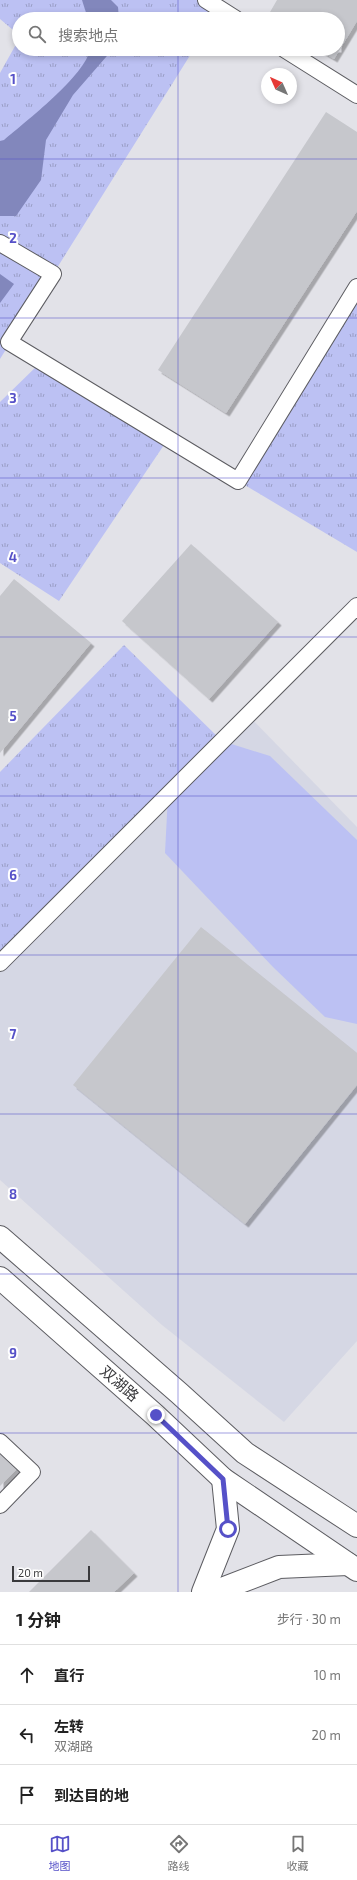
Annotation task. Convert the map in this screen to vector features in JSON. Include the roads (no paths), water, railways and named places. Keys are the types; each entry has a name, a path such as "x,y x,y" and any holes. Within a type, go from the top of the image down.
{"main road":[{"name":"双湖路","path":"0,1237 179,1393 245,1454 357,1526"},
{"name":"双湖路","path":"0,1278 156,1415 223,1479 352,1567"},
{"path":"203,1592 228,1529 223,1479"},
{"path":"214,1592 280,1567 352,1567"}],"lane":[{"path":"206,0 225,12"},
{"path":"295,56 357,95"},
{"path":"0,243 53,274 10,342 238,481 357,287"},
{"path":"0,963 357,606"},
{"path":"0,1442 32,1472 0,1505"}]}
